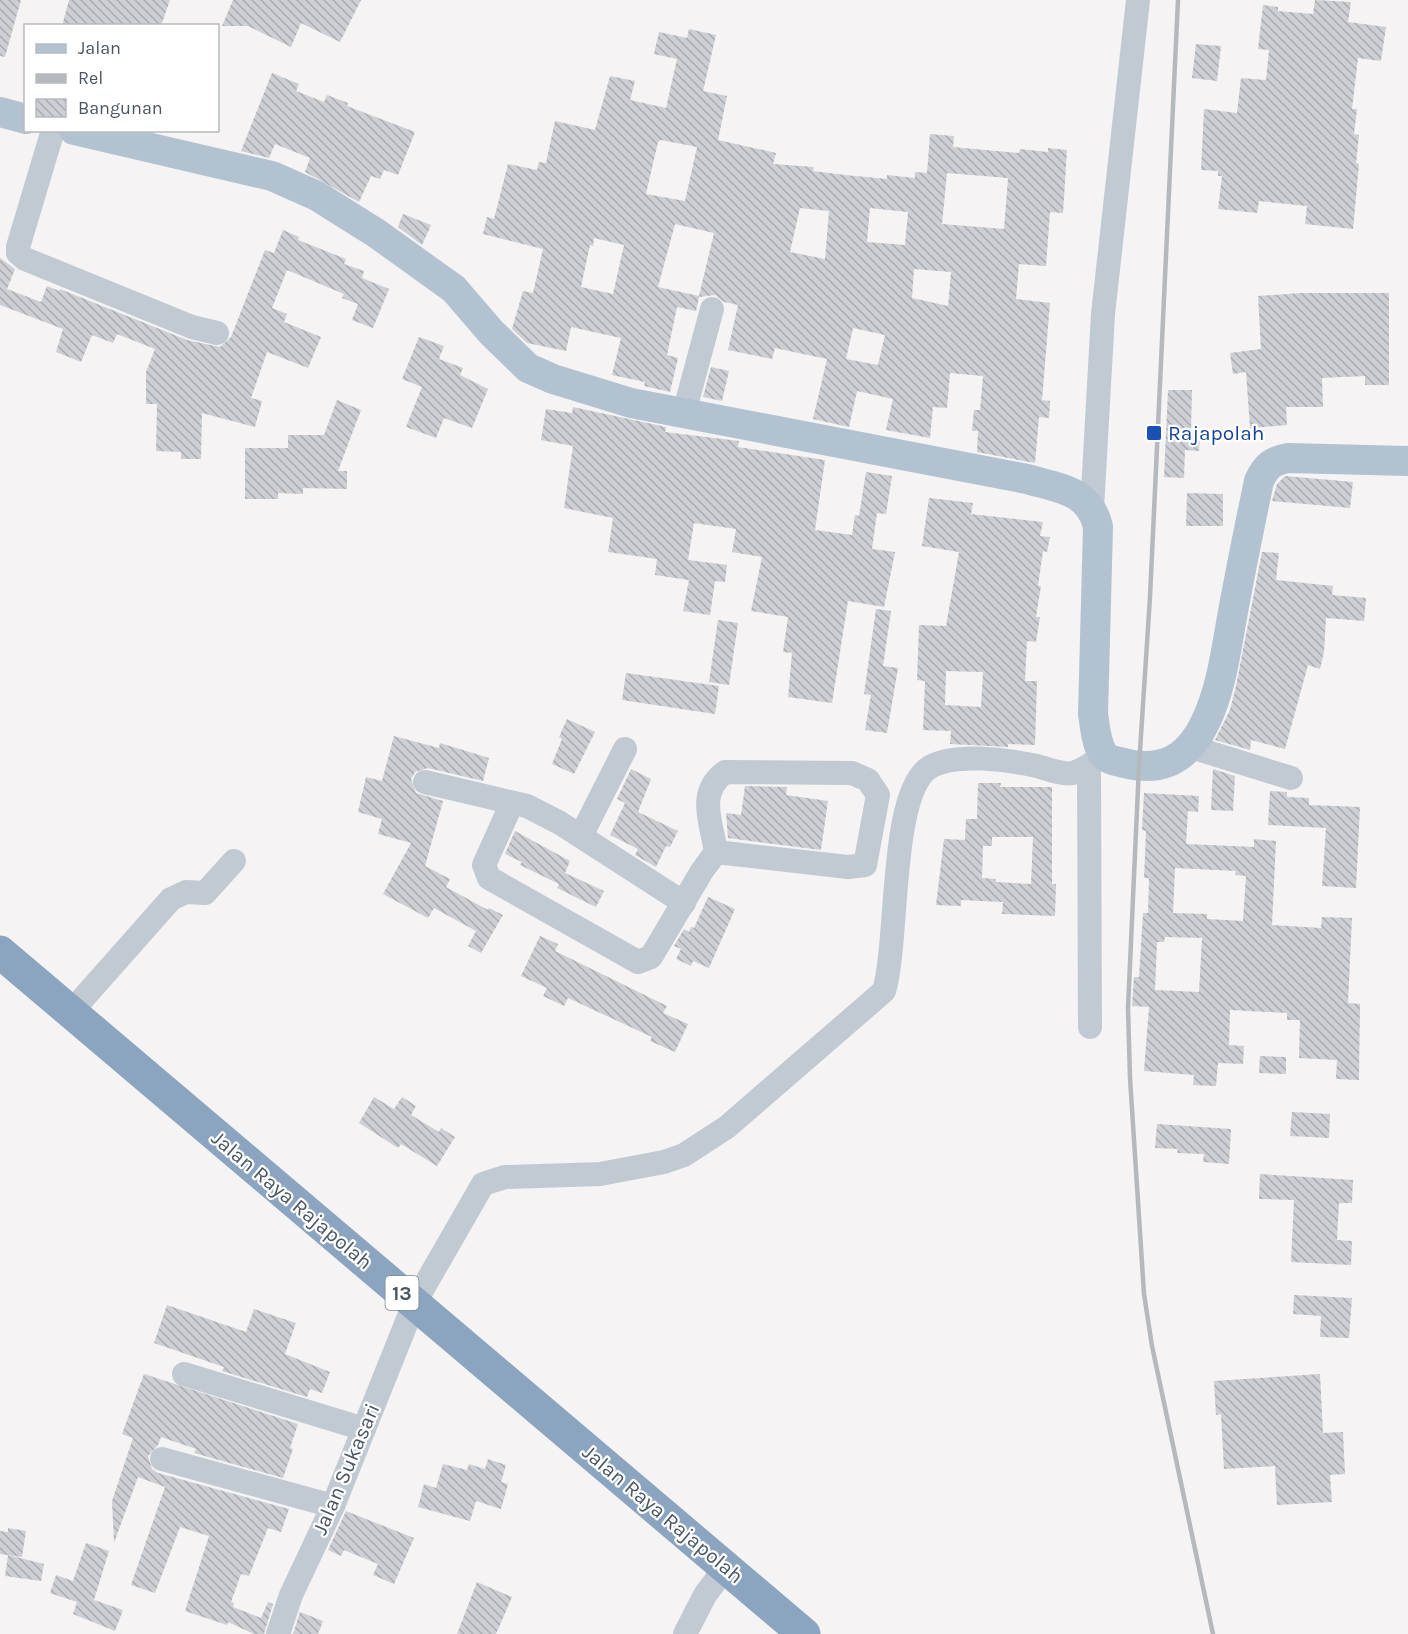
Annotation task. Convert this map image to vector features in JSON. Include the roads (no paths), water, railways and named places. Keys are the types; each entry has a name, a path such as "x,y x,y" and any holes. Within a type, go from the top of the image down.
{"highway":[{"name":"Jalan Raya Rajapolah","path":"0,952 804,1634"}],"main road":[{"path":"0,112 24,118"},
{"path":"83,132 272,176 301,188 376,233 454,289 491,332 528,368 553,379 631,403 1027,479 1078,495 1092,508 1098,527 1093,714 1097,739 1096,760 1147,766 1166,764 1181,756 1191,747 1205,722 1221,676 1259,481 1264,468 1274,461 1288,458 1408,461"}],"street":[{"path":"1092,508 1103,315 1138,0"},
{"path":"52,132 18,253 25,259 192,327 217,333"},
{"path":"684,413 712,309"},
{"path":"1191,747 1291,778"},
{"path":"581,836 625,750"},
{"name":"Jalan Sukasari","path":"278,1634 291,1595 333,1506 414,1304 483,1184 505,1177 600,1174 664,1162 684,1155 727,1127 884,990 890,962 906,806 916,780 930,767 963,758 1026,764 1070,774 1096,760"},
{"path":"1090,1027 1096,760"},
{"path":"512,803 484,865 489,878 638,962 651,957 716,852 707,800 712,781 725,772 852,773 868,780 878,795 865,865"},
{"path":"425,782 527,806 581,836 684,903"},
{"path":"716,852 848,867 865,865 897,881"},
{"path":"71,1012 171,899 186,892 205,893 234,861"},
{"path":"644,976 684,903 705,877 723,864 761,864 828,870 897,881"},
{"path":"184,1374 364,1429"},
{"path":"162,1459 333,1506"},
{"path":"685,1634 705,1595 726,1567"}],"railway":[{"path":"1178,0 1128,1008 1130,1078 1144,1294 1152,1346 1213,1634"}],"place":[{"name":"Rajapolah","path":"1154,433"}]}
